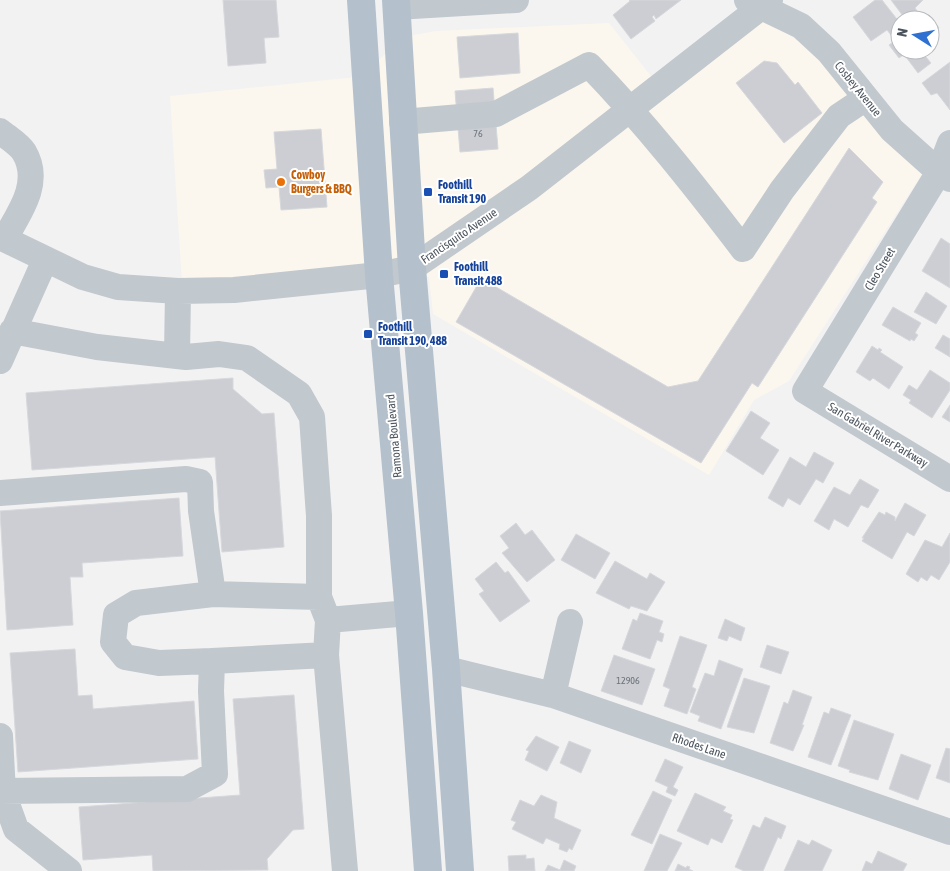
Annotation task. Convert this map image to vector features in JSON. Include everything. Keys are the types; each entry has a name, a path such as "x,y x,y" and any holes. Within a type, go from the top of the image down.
{"main road":[{"name":"Ramona Boulevard","path":"361,0 379,275 410,613 428,871"},
{"path":"396,4 412,268 446,669 460,871"}],"street":[{"path":"396,4 516,0"},
{"name":"Francisquito Avenue","path":"3,238 83,277 118,288 178,291 234,290 379,275 412,268 529,188 632,108 759,2"},
{"name":"Cosbey Avenue","path":"759,2 801,26 829,52 892,130 945,176"},
{"path":"402,122 496,114 589,64 632,108 678,164 743,249 782,190 839,116 866,98"},
{"path":"0,131 23,152 31,175 29,195 3,238"},
{"name":"Cleo Street","path":"805,391 945,176 950,143"},
{"path":"0,361 45,260"},
{"path":"177,356 178,291"},
{"path":"12,331 97,347 177,356 219,354 247,358 299,394 312,417 320,516 326,655 345,871"},
{"name":"San Gabriel River Parkway","path":"805,391 950,479"},
{"path":"0,493 186,479 200,482 201,511 213,594"},
{"path":"326,655 159,663 125,657 113,642 116,615 136,603 213,594 323,608 410,613"},
{"path":"552,695 570,622"},
{"path":"2,792 71,789 187,789 215,774 211,690 212,661"},
{"name":"Rhodes Lane","path":"446,669 552,695 950,832"},
{"path":"0,736 2,792 16,828 69,871"}],"shaded area":[{"path":"764,18 826,60 922,174 789,381 754,400 709,475 433,314 429,277 182,283 170,96 357,77 408,36 436,31 609,23 665,94"}],"building":[{"path":"223,0 276,0 279,37 264,38 266,63 228,66"},
{"path":"629,0 681,0 656,19 654,15 652,17 655,21 631,39 613,15"},
{"path":"875,0 882,0 890,10 890,34 887,30 871,41 853,17"},
{"path":"891,0 923,0 915,8 916,10 898,10"},
{"path":"518,33 520,73 460,78 457,37"},
{"path":"908,60 928,60 931,63 918,73"},
{"path":"764,61 777,63 795,85 798,82 822,113 784,143 736,83"},
{"path":"950,62 950,110 937,93 931,95 922,83"},
{"path":"493,88 498,149 460,152 455,91"},
{"path":"321,129 327,207 281,210 279,187 266,188 264,170 277,169 274,132"},
{"path":"849,148 883,182 872,198 877,202 758,387 752,383 701,463 456,322 482,277 485,278 484,280 668,387 698,381"},
{"path":"941,238 950,244 950,288 922,271"},
{"path":"926,292 947,306 936,324 914,312"},
{"path":"893,307 921,323 915,333 918,335 914,341 911,339 910,341 882,325"},
{"path":"943,335 950,339 950,357 935,348"},
{"path":"872,346 882,350 880,352 903,367 889,389 873,378 870,381 856,372"},
{"path":"930,370 950,383 950,390 932,418 909,403 911,400 903,395 909,385 917,390"},
{"path":"233,378 233,389 262,414 274,413 284,547 222,552 215,457 32,470 26,393"},
{"path":"950,405 950,422 942,417"},
{"path":"751,411 770,423 760,438 779,450 763,475 726,451"},
{"path":"814,452 834,463 823,483 816,479 800,505 788,498 783,507 768,498 790,457 806,467"},
{"path":"860,479 879,490 868,508 861,505 848,527 834,519 829,530 814,521 834,487 850,495"},
{"path":"179,498 183,556 82,563 83,577 70,577 73,625 7,630 0,511"},
{"path":"905,503 926,515 914,536 907,532 892,559 862,541 864,538 862,538 879,512 885,515 886,512 895,517 895,521"},
{"path":"516,523 525,535 532,530 555,560 527,582 502,553 509,548 500,536"},
{"path":"950,533 950,562 939,580 931,575 927,581 921,577 918,582 906,574 925,540 942,547"},
{"path":"576,534 610,553 595,579 561,560"},
{"path":"615,561 647,579 650,573 665,582 647,611 631,606 629,609 596,593"},
{"path":"496,562 505,573 508,571 530,601 500,622 479,594 484,591 475,579"},
{"path":"640,613 663,621 659,632 664,634 662,642 657,640 650,659 622,649 633,619 637,621"},
{"path":"725,619 745,628 741,641 729,636 727,641 718,638"},
{"path":"680,636 707,645 692,687 696,689 687,714 664,706 670,689 663,686"},
{"path":"767,645 789,652 781,674 760,667"},
{"path":"75,649 78,696 92,695 93,709 194,701 198,759 18,772 10,653"},
{"path":"614,655 655,669 642,705 601,691"},
{"path":"719,660 743,669 721,729 698,721 700,716 690,712 705,673 714,676"},
{"path":"744,678 770,686 754,733 727,727"},
{"path":"793,690 812,697 802,725 804,725 793,751 770,743 784,702 788,704"},
{"path":"294,695 304,829 293,830 267,859 268,870 153,871 152,855 83,860 79,807 240,795 233,699"},
{"path":"831,708 851,715 831,765 808,757 824,712 829,714"},
{"path":"854,720 894,734 878,780 849,772 850,770 838,766"},
{"path":"536,736 559,747 547,771 525,760 529,751 526,750"},
{"path":"569,741 591,750 581,773 560,763"},
{"path":"946,748 950,749 950,783 936,778"},
{"path":"901,754 931,765 918,800 889,789"},
{"path":"665,759 683,767 673,787 678,790 675,796 666,792 668,787 655,781"},
{"path":"653,791 672,800 652,844 631,835"},
{"path":"695,793 726,807 723,811 732,815 730,819 733,820 722,843 711,838 708,845 677,831"},
{"path":"541,795 557,802 554,818 581,830 572,850 569,848 567,852 559,849 560,844 546,838 543,844 512,829 516,822 511,820 520,800 534,806"},
{"path":"765,817 786,826 781,839 778,837 763,871 744,871 735,867 753,825 760,828"},
{"path":"660,834 682,843 667,871 644,871"},
{"path":"798,840 809,845 812,840 832,850 822,871 784,871"},
{"path":"878,851 907,864 903,871 862,871 866,861 872,864"},
{"path":"526,855 526,859 534,858 535,871 509,871 508,856"},
{"path":"564,860 576,866 574,871 545,871 548,865 560,870"},
{"path":"678,864 686,868 687,866 690,867 689,869 693,871 675,871"}],"place":[{"name":"Cowboy Burgers & BBQ","path":"281,182"},
{"name":"Foothill Transit 190","path":"428,192"},
{"name":"Foothill Transit 488","path":"444,274"},
{"name":"Foothill Transit 190, 488","path":"368,334"}]}
